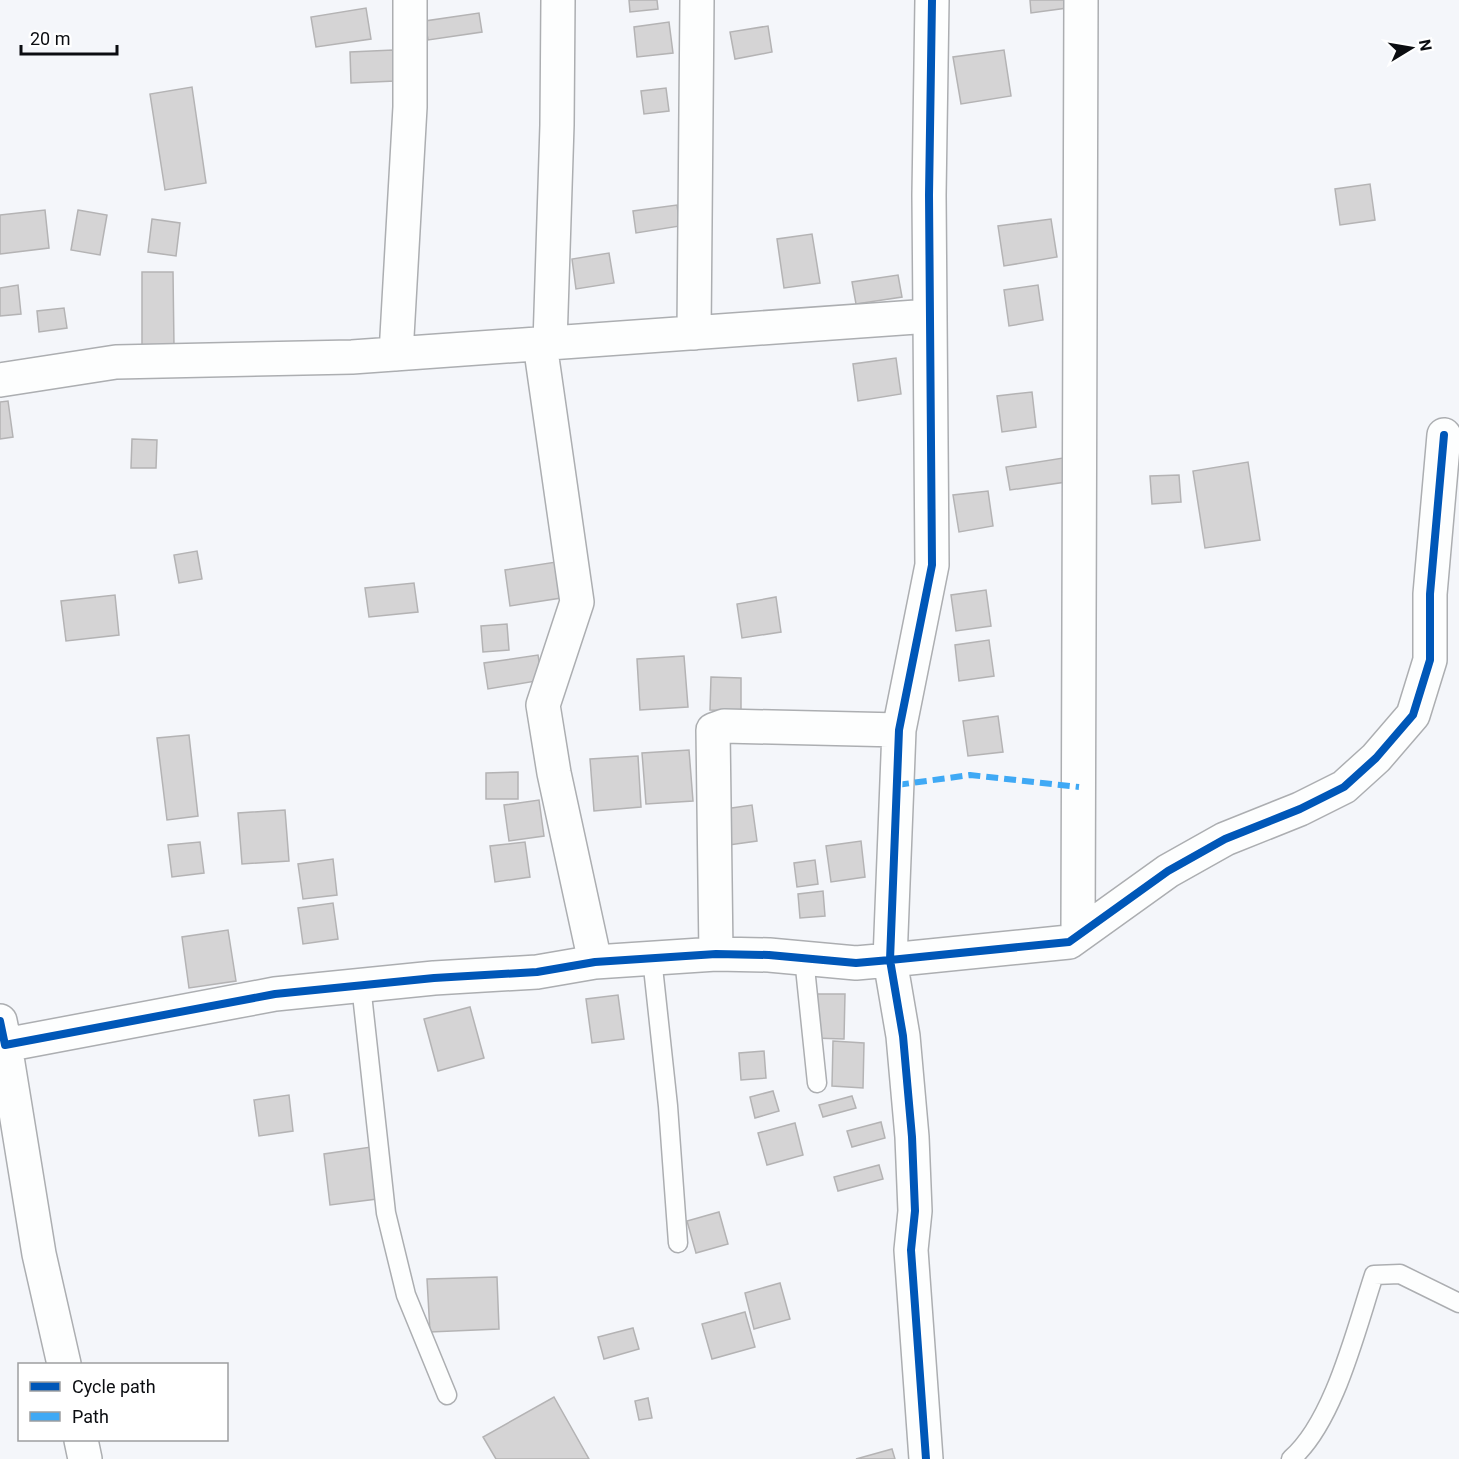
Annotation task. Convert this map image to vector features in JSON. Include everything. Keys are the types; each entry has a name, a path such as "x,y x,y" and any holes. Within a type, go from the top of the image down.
{"street":[{"path":"396,354 410,106 410,0"},
{"path":"558,0 557,125 545,344 577,602 543,705 554,772 595,962"},
{"path":"694,333 698,0"},
{"path":"927,1459 911,1250 915,1211 912,1137 903,1036 890,960 900,730 932,565 930,316 932,0"},
{"path":"1078,935 1081,0"},
{"path":"0,380 116,362 396,354 930,316"},
{"path":"64,1363 6,1097 3,1033 275,994 537,972 595,962 716,954 856,963 1069,942 1187,860 1226,839 1300,809 1344,787 1376,758 1413,715 1430,660 1430,594 1444,435"},
{"path":"716,954 713,730 724,726 900,730"},
{"path":"81,1441 85,1459"}],"lane":[{"path":"652,958 668,1106 678,1243"},
{"path":"804,958 817,1083"},
{"path":"361,985 386,1213 406,1295 447,1395"},
{"path":"1291,1459 1306,1446 1342,1375 1374,1275 1400,1274 1459,1303"}],"building":[{"path":"629,0 657,0 658,9 630,12"},
{"path":"1030,0 1065,0 1067,8 1031,13"},
{"path":"366,8 371,39 316,47 311,17"},
{"path":"479,13 482,32 428,40 425,21"},
{"path":"669,22 673,53 637,57 634,27"},
{"path":"768,26 772,52 735,59 730,32"},
{"path":"393,50 395,81 351,83 350,52"},
{"path":"1004,50 1011,96 961,104 953,57"},
{"path":"192,87 206,183 165,190 150,94"},
{"path":"666,88 669,111 644,114 641,91"},
{"path":"1370,184 1375,220 1340,225 1335,189"},
{"path":"677,205 680,226 636,233 633,211"},
{"path":"45,210 49,248 0,254 0,215"},
{"path":"78,210 107,215 100,255 71,250"},
{"path":"152,219 180,223 176,256 148,252"},
{"path":"1051,219 1057,257 1004,266 998,226"},
{"path":"812,234 820,283 784,288 777,239"},
{"path":"609,253 614,283 576,289 572,259"},
{"path":"142,272 173,272 174,347 142,348"},
{"path":"898,275 902,297 856,304 852,282"},
{"path":"18,285 21,314 0,316 0,288"},
{"path":"1038,285 1043,320 1009,326 1004,290"},
{"path":"64,308 67,328 39,332 37,311"},
{"path":"896,358 901,394 858,401 853,364"},
{"path":"1032,392 1036,427 1002,432 997,396"},
{"path":"8,401 13,437 0,439 0,402"},
{"path":"132,439 157,440 156,468 131,468"},
{"path":"1063,458 1066,482 1010,490 1006,467"},
{"path":"1248,462 1260,540 1205,548 1193,471"},
{"path":"1179,475 1181,502 1152,504 1150,476"},
{"path":"988,491 993,526 959,532 953,495"},
{"path":"197,551 202,579 179,583 174,555"},
{"path":"556,562 561,598 510,606 505,570"},
{"path":"414,583 418,612 369,617 365,588"},
{"path":"986,590 991,626 956,631 951,595"},
{"path":"115,595 119,635 66,641 61,601"},
{"path":"776,597 781,632 742,638 737,604"},
{"path":"507,624 509,650 483,652 481,626"},
{"path":"989,640 994,676 959,681 955,645"},
{"path":"538,655 542,680 488,689 484,663"},
{"path":"684,656 688,707 640,710 637,659"},
{"path":"711,677 741,678 741,711 710,710"},
{"path":"998,716 1003,752 968,756 963,721"},
{"path":"189,735 198,816 167,820 157,738"},
{"path":"689,750 693,801 646,804 642,753"},
{"path":"638,756 641,807 594,811 590,759"},
{"path":"518,772 518,799 486,799 486,773"},
{"path":"539,800 544,836 509,841 504,805"},
{"path":"752,805 757,841 722,846 718,810"},
{"path":"285,810 289,861 242,864 238,813"},
{"path":"861,841 865,877 831,882 826,846"},
{"path":"200,842 204,873 172,877 168,845"},
{"path":"525,842 530,877 495,882 490,846"},
{"path":"333,859 337,895 303,899 298,864"},
{"path":"815,860 818,884 797,887 794,863"},
{"path":"823,891 825,916 800,918 798,894"},
{"path":"333,903 338,939 303,944 298,908"},
{"path":"228,930 236,981 189,988 182,937"},
{"path":"814,994 845,994 844,1039 813,1038"},
{"path":"618,995 624,1039 592,1043 586,999"},
{"path":"470,1007 484,1058 438,1071 424,1019"},
{"path":"833,1041 864,1043 863,1088 832,1086"},
{"path":"764,1051 766,1078 741,1080 739,1053"},
{"path":"773,1091 779,1111 755,1118 750,1097"},
{"path":"289,1095 293,1131 259,1136 254,1100"},
{"path":"852,1096 856,1108 823,1117 819,1105"},
{"path":"881,1122 885,1138 852,1147 847,1131"},
{"path":"795,1123 803,1155 767,1165 758,1133"},
{"path":"371,1147 377,1199 330,1205 324,1154"},
{"path":"879,1165 883,1179 838,1191 834,1177"},
{"path":"719,1212 728,1244 696,1253 687,1221"},
{"path":"497,1277 499,1329 430,1332 427,1279"},
{"path":"780,1283 790,1319 754,1329 745,1293"},
{"path":"745,1312 755,1347 712,1359 702,1324"},
{"path":"633,1328 639,1349 604,1359 598,1337"},
{"path":"554,1397 589,1459 496,1459 483,1437"},
{"path":"648,1398 652,1418 639,1420 635,1401"},
{"path":"892,1449 895,1459 856,1459"}],"marked path":[{"path":"897,785 970,775 1079,787"}],"cycle path":[{"path":"932,0 929,195 932,565 899,730 890,960 1069,942 1168,871 1225,839 1300,809 1344,787 1376,758 1413,715 1430,660 1430,594 1444,435"},
{"path":"0,1021 5,1045 275,994 434,978 537,972 595,962 716,954 769,955 856,963 890,960 903,1036 912,1137 915,1211 911,1250 926,1459"}]}
